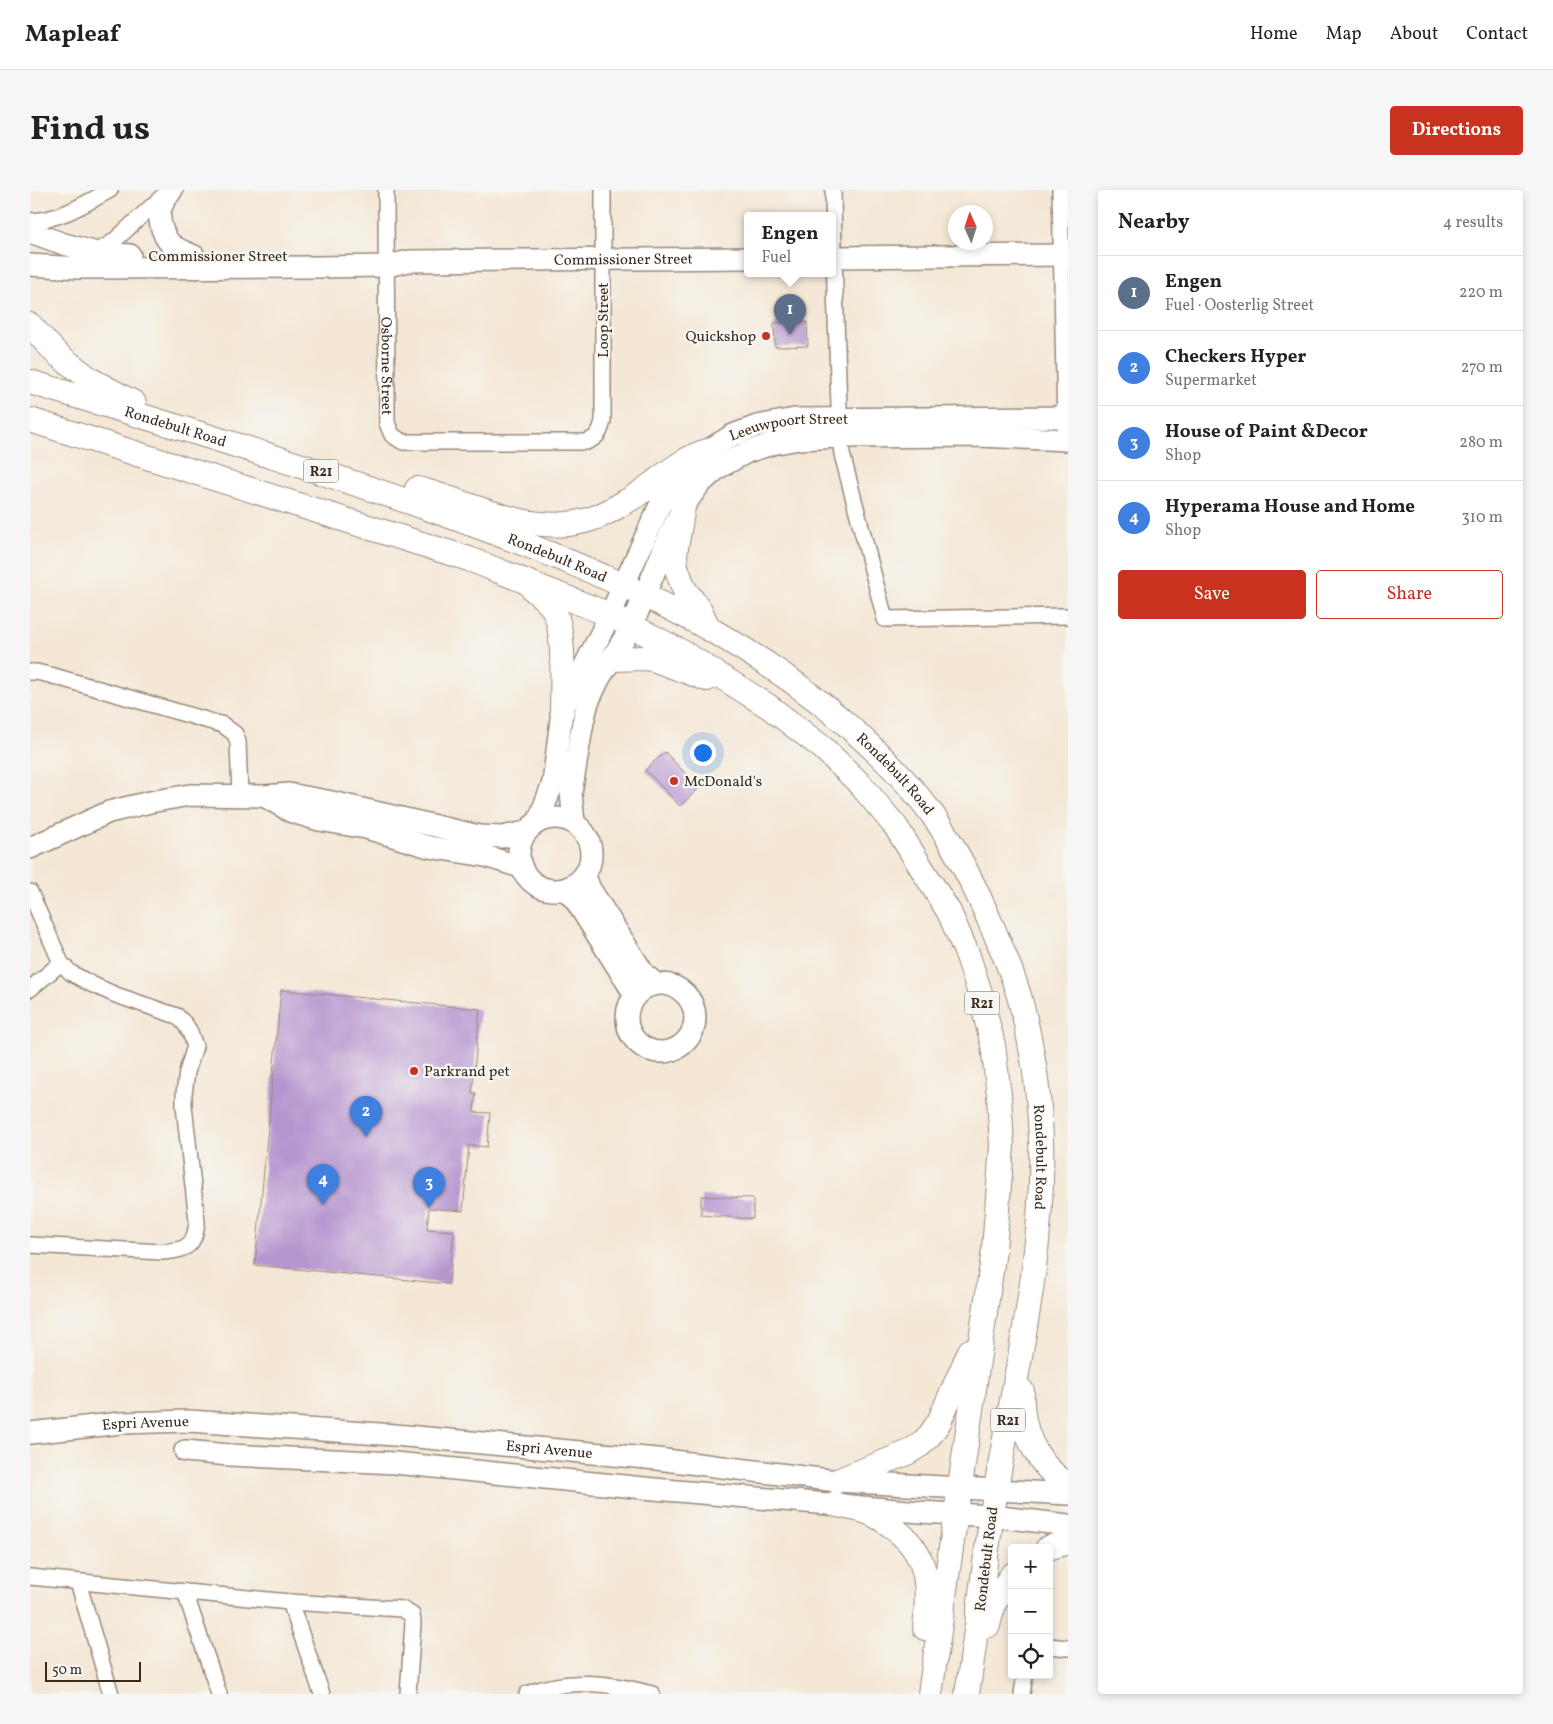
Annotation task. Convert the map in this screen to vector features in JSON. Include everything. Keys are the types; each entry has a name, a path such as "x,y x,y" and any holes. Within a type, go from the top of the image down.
{"main road":[{"path":"30,325 57,354 91,380 140,406 217,439"},
{"name":"Rondebult Road","path":"30,382 348,480 501,535 645,594 708,627 752,653 840,717 887,762 936,821 978,893 999,942 1018,995 1030,1049 1037,1096 1040,1137 1041,1202 1025,1324 995,1490 968,1694"},
{"name":"R21","path":"30,420 469,560 610,615 682,652 768,706 823,748 860,784 896,826 949,912 968,956 980,993 993,1045 999,1095 1002,1146 994,1250 930,1694"},
{"path":"348,480 388,484 420,490 519,522 543,525 570,524 606,513 635,496 690,458 707,451"},
{"path":"683,507 676,554 676,567 684,589 700,610 708,627"},
{"path":"524,582 551,606 557,615 562,638 562,711"},
{"path":"613,659 653,659 701,678 731,682"},
{"path":"835,1493 907,1453 920,1445 930,1435 939,1422 982,1323"},
{"path":"1025,1324 1021,1403 1026,1430 1032,1447 1043,1464 1068,1485"},
{"path":"835,1493 886,1521 914,1547 920,1560 926,1578 928,1598 919,1676 922,1694"},
{"path":"1053,1546 1068,1542"},
{"path":"968,1694 994,1603 1008,1581"}],"street":[{"path":"30,220 66,214 110,190"},
{"path":"35,265 72,260 97,253 113,242 171,190"},
{"path":"171,190 161,208 160,219 162,228 167,240 174,247 194,256"},
{"name":"Osborne Street","path":"386,190 387,423 389,432 403,442 586,442"},
{"name":"Loop Street","path":"586,442 594,439 601,430 603,421 603,190"},
{"path":"833,190 833,212"},
{"path":"1060,190 1065,255 1067,440"},
{"name":"Commissioner Street","path":"30,232 97,253 409,261 744,258"},
{"path":"836,257 1065,255"},
{"name":"Commissioner Street","path":"35,265 79,268 387,260"},
{"path":"834,277 840,428 844,468 885,618 1068,616"},
{"name":"Leeuwpoort Street","path":"574,823 571,793 588,702 599,679 632,626 683,507 707,477 718,468 748,452 772,444 840,428 1066,417"},
{"name":"Leeuwpoort Street","path":"532,827 553,783 562,711 610,615 660,505 683,474 707,451 733,435 757,426 795,419 840,428 1067,440"},
{"path":"30,672 50,675 223,725 235,734 238,742 240,796"},
{"path":"30,848 109,812 150,802 190,796 289,794 480,836 502,837 554,818 562,818 574,823 583,831 591,845 591,861 585,876 579,882 565,890 548,890 540,888 527,878 522,867 519,847 532,827"},
{"path":"264,796 292,812 319,820 366,828 429,846 485,856 522,867"},
{"path":"585,876 590,889 644,974 656,984"},
{"path":"565,890 576,901 635,995"},
{"path":"30,892 61,963 71,972 91,984 177,1016 190,1032 195,1046 186,1079 184,1106 197,1221 196,1234 193,1241 185,1248 162,1252 30,1245"},
{"path":"30,988 61,963"},
{"path":"656,984 678,988 684,992 693,1005 695,1020 691,1035 674,1050 659,1052 644,1048 632,1037 627,1023 628,1008 635,995 648,986 656,984"},
{"name":"Espri Avenue","path":"30,1433 121,1423 189,1421 359,1432 657,1459 835,1493 955,1513 1068,1526"},
{"path":"359,1432 395,1463"},
{"name":"Espri Avenue","path":"186,1451 229,1455 395,1463 654,1489 835,1493 959,1488 1068,1494"},
{"path":"30,1577 290,1602 394,1608 410,1613 412,1616 414,1632 408,1694"},
{"path":"78,1582 111,1694"},
{"path":"185,1592 219,1694"},
{"path":"290,1602 322,1694"},
{"path":"1053,1646 1068,1648"},
{"path":"1022,1694 1024,1679"},
{"path":"528,1694 555,1686 599,1683 652,1694"}],"building":[{"path":"807,322 808,346 775,347 774,323"},
{"path":"665,752 699,788 680,806 645,770"},
{"path":"281,990 480,1009 472,1093 476,1093 474,1112 490,1113 487,1147 469,1145 463,1211 429,1208 427,1229 454,1231 449,1284 255,1265"},
{"path":"701,1196 753,1198 753,1219 701,1215"}],"place":[{"name":"Engen","path":"790,335"},
{"name":"Quickshop","path":"766,336"},
{"name":"McDonald's","path":"674,781"},
{"name":"Parkrand pet","path":"414,1071"},
{"name":"Checkers Hyper","path":"366,1137"},
{"name":"Hyperama House and Home","path":"323,1205"},
{"name":"House of Paint &Decor","path":"429,1208"}]}
